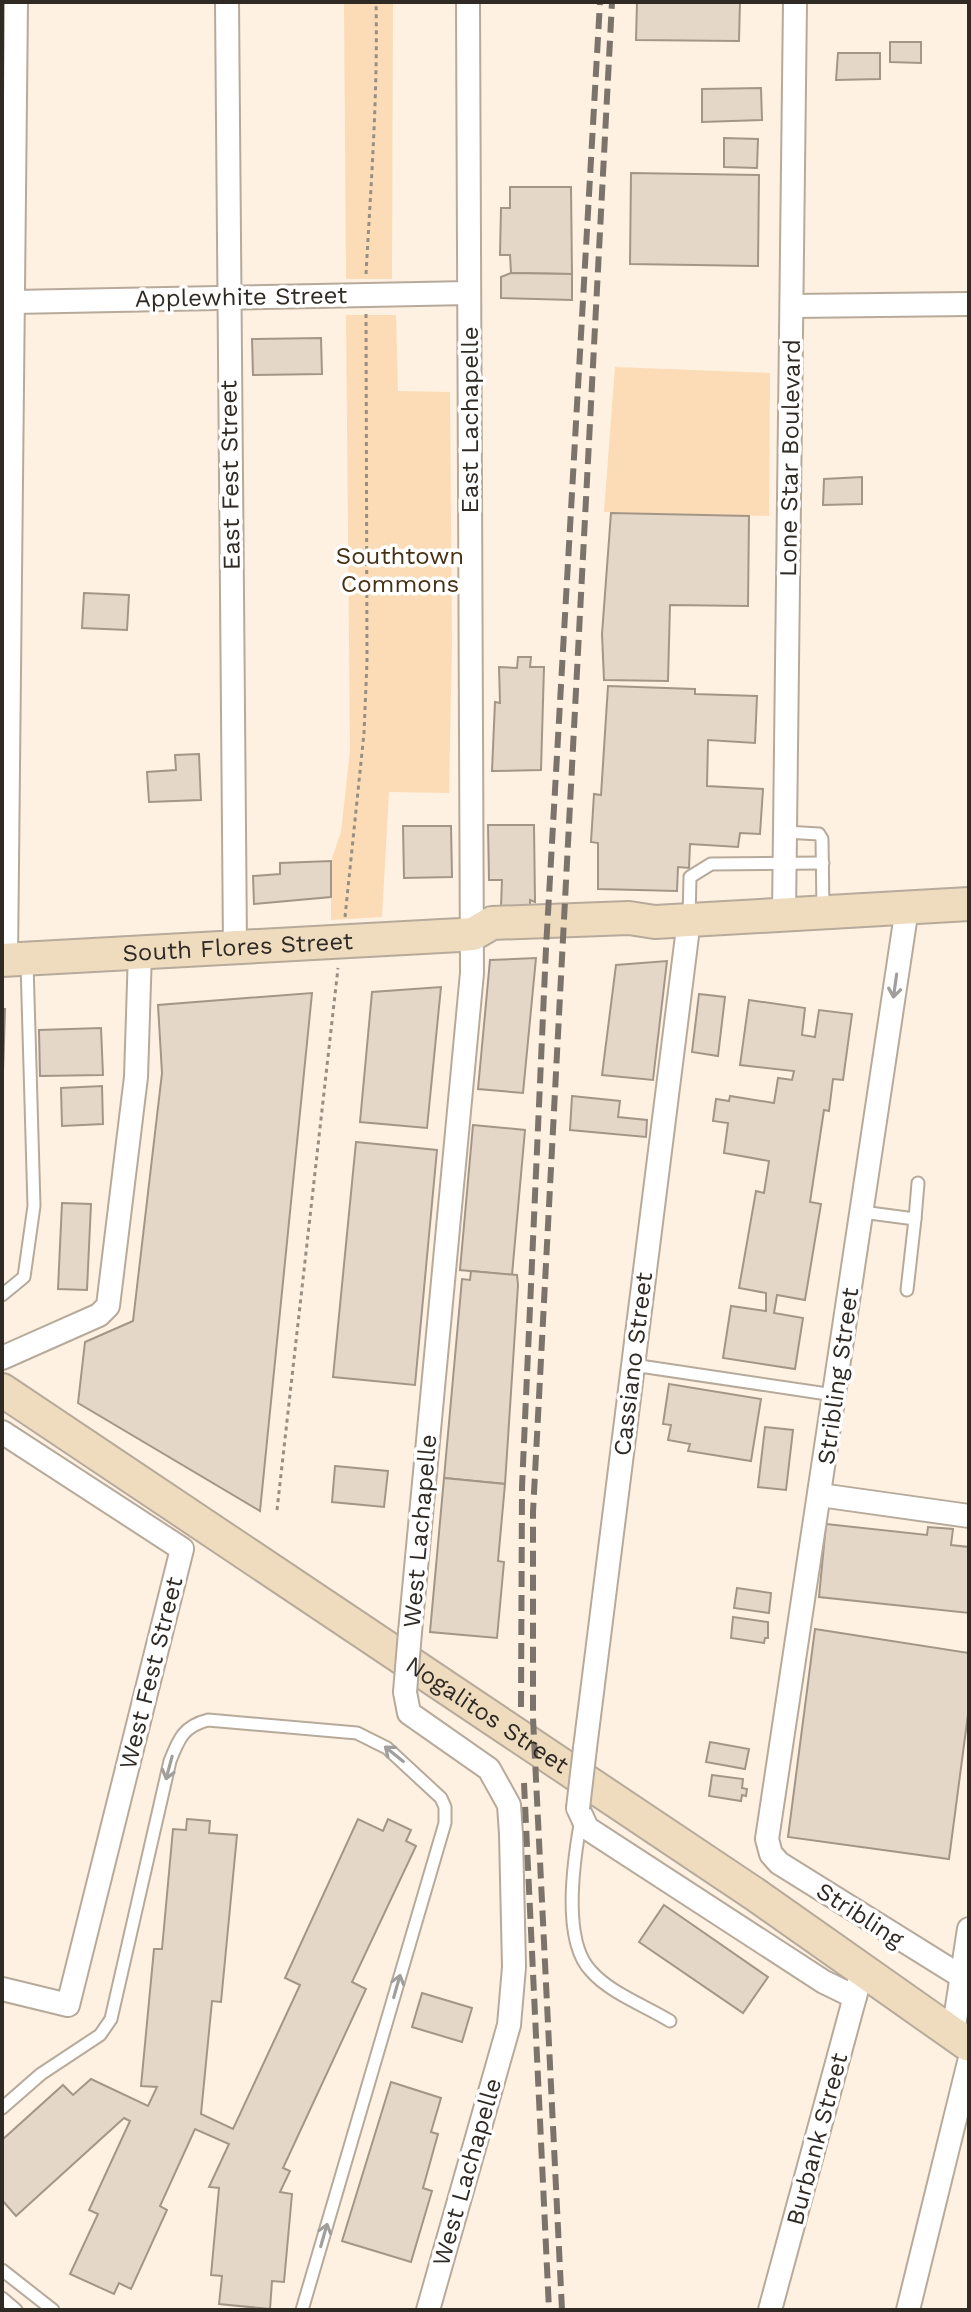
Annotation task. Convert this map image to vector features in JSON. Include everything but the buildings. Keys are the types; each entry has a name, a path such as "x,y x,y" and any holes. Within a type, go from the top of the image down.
{"main road":[{"name":"South Flores Street","path":"12,959 473,934 492,941 547,939 628,934 655,922 969,904"},
{"name":"Nogalitos Street","path":"2,1390 859,1982 961,2039"}],"street":[{"path":"12,959 4,903 4,827 16,2"},
{"name":"East Fest Street","path":"227,2 235,947"},
{"name":"East Lachapelle","path":"468,2 473,934"},
{"name":"Lone Star Boulevard","path":"784,914 795,2"},
{"name":"Applewhite Street","path":"13,302 469,293"},
{"path":"792,306 969,304"},
{"name":"Stribling Street","path":"768,1844 907,908"},
{"name":"Cassiano Street","path":"579,1813 689,920"},
{"name":"West Lachapelle","path":"428,2310 509,2025 514,1967 509,1805 499,1783 478,1760 409,1713 405,1692 473,934"},
{"path":"2,1358 99,1315 108,1306 136,1077 140,952"},
{"name":"West Fest Street","path":"2,1432 182,1549 68,2005 2,1989"},
{"path":"820,1495 969,1516"},
{"name":"Nogalitos Street","path":"579,1813 587,1828 811,1973 859,1982"},
{"name":"Stribling","path":"768,1844 771,1854 779,1863 965,1969"},
{"path":"961,2039 969,1929"},
{"name":"Burbank Street","path":"770,2310 859,1982"},
{"path":"908,2310 969,2062"}],"lane":[{"path":"785,832 819,834 822,839 823,912"},
{"path":"689,920 690,877 711,864 823,863"},
{"path":"2,1295 24,1277 34,1206 12,959"},
{"path":"907,1290 918,1183"},
{"path":"862,1212 915,1219"},
{"path":"633,1365 835,1395"},
{"path":"2,2108 41,2074 100,2035 111,2019 170,1761 181,1735 191,1724 208,1720 357,1733 387,1748 441,1798 445,1807 445,1823 302,2310"},
{"path":"579,1813 574,1923 584,1962 601,1981 670,2021"},
{"path":"2,2270 53,2310"},
{"path":"2,2298 16,2310"}],"path":[{"path":"366,285 370,160 378,82 376,2"},
{"path":"344,920 364,733 367,661 366,312"},
{"path":"277,1510 339,964"}],"green space":[{"path":"344,2 393,2 392,279 346,279"},
{"name":"Southtown Commons","path":"346,315 396,315 398,391 450,392 452,643 449,793 389,792 382,917 331,920 331,861 341,832 350,750"},
{"path":"615,367 770,373 769,516 604,512"}],"railway":[{"path":"521,1707 522,1487 546,948 600,2"},
{"path":"562,2310 533,1718 533,1512 612,2"},
{"path":"524,1783 549,2310"}]}
